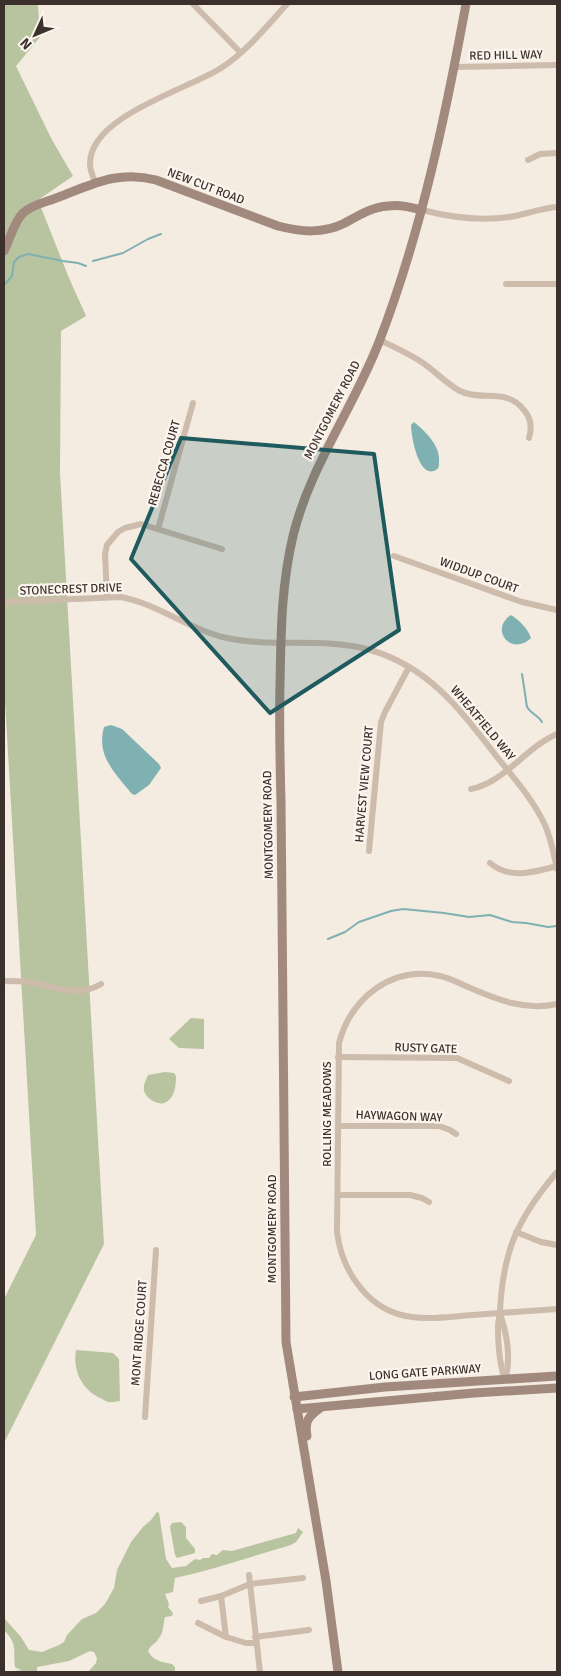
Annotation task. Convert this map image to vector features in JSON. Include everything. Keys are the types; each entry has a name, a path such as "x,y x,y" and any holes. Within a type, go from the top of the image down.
{"main road":[{"name":"MONTGOMERY ROAD","path":"338,1672 313,1498 289,1367 285,1320 281,821 278,728 281,613 287,564 301,507 314,475 353,402 380,340 422,210 455,67 466,4"},
{"name":"NEW CUT ROAD","path":"4,251 19,217 24,212 36,205 95,182 120,176 143,177 293,230 325,230 343,224 375,208 389,205 422,210"},
{"name":"LONG GATE PARKWAY","path":"297,1409 489,1392 527,1378 557,1376"},
{"name":"LONG GATE PARKWAY","path":"294,1397 385,1387 490,1381 506,1386"},
{"path":"506,1386 528,1390 557,1388"},
{"path":"313,1498 318,1494 306,1432 306,1421 308,1417 321,1407"}],"street":[{"path":"193,4 240,52"},
{"path":"95,182 90,164 91,156 98,142 112,126 147,103 210,75 222,67 240,52 287,4"},
{"name":"RED HILL WAY","path":"455,67 557,65"},
{"path":"528,160 540,154 557,153"},
{"path":"422,210 447,216 482,219 515,216 557,207"},
{"path":"506,284 557,284"},
{"path":"380,340 422,363 458,390 472,394 510,398 522,407 530,419 529,438"},
{"name":"REBECCA COURT","path":"158,528 193,403"},
{"path":"107,597 105,554 107,545 118,532 133,525 141,524 158,528 222,548"},
{"name":"WIDDUP COURT","path":"394,556 522,602 557,610"},
{"name":"STONECREST DRIVE","path":"4,602 121,597 139,602 226,638 280,643"},
{"name":"WHEATFIELD WAY","path":"280,643 345,645 369,650 410,667 441,690 458,707 521,786 539,813 551,842 557,867"},
{"name":"HARVEST VIEW COURT","path":"369,851 381,722 410,667"},
{"path":"471,789 490,783 535,747 557,734"},
{"path":"490,863 500,870 516,873 557,867"},
{"name":"ROLLING MEADOWS","path":"557,1004 540,1006 518,1005 504,1002 440,976 414,974 401,976 376,987 358,1004 342,1033 338,1057 338,1232 342,1257 353,1278 369,1297 390,1311 412,1317 434,1318 557,1310"},
{"path":"4,981 27,982 81,992 101,984"},
{"name":"RUSTY GATE","path":"338,1057 456,1058 509,1080"},
{"name":"HAYWAGON WAY","path":"339,1126 439,1126 456,1134"},
{"path":"506,1386 508,1360 505,1328 500,1313 504,1269 510,1244 516,1232 532,1204 557,1172"},
{"path":"338,1195 410,1195 429,1202"},
{"path":"516,1232 541,1242 557,1245"},
{"name":"MONT RIDGE COURT","path":"145,1417 156,1250"},
{"path":"249,1575 260,1672"},
{"path":"202,1601 221,1596 250,1584 303,1578"},
{"path":"221,1596 226,1637"},
{"path":"198,1623 226,1637 239,1641 309,1630"}],"highlighted area":[{"path":"181,438 374,454 399,630 270,713 131,559"}],"green space":[{"path":"4,4 38,4 40,37 16,66 51,138 73,176 38,200 86,316 61,331 60,473 104,1244 4,1443 4,1299 36,1235 4,684"},
{"path":"191,1018 204,1019 204,1049 179,1048 169,1039"},
{"path":"165,1072 174,1073 176,1076 175,1089 167,1102 155,1102 144,1091 144,1085 148,1075"},
{"path":"76,1350 113,1353 119,1359 120,1401 108,1402 92,1393 82,1383 77,1371"},
{"path":"157,1512 159,1513 166,1559 172,1568 186,1566 195,1559 209,1558 212,1554 217,1555 223,1550 232,1551 296,1533 298,1528 303,1532 296,1542 291,1545 175,1578 173,1592 165,1594 169,1604 168,1607 173,1613 172,1616 165,1617 161,1636 148,1651 155,1659 172,1664 175,1667 175,1672 88,1672 96,1663 97,1658 94,1652 90,1651 69,1661 37,1667 37,1672 9,1672 22,1670 15,1667 14,1647 4,1630 4,1618 21,1637 29,1650 42,1652 64,1642 67,1635 82,1619 96,1613 105,1604 114,1588 117,1570 131,1542"},
{"path":"181,1522 186,1527 186,1538 195,1549 195,1553 177,1558 170,1527 172,1523"}],"water":[{"path":"414,422 428,435 438,451 439,466 436,470 430,471 420,463 412,437 411,425"},
{"path":"511,615 523,625 531,638 523,643 516,644 510,643 505,639 502,627"},
{"path":"111,725 122,729 161,768 149,785 135,795 132,794 114,771 105,755 102,737 104,727"}],"waterway":[{"path":"93,261 123,253 161,234"},
{"path":"4,285 12,276 14,262 19,257 28,254 86,266"},
{"path":"522,674 527,707 542,722"},
{"path":"328,939 345,932 359,922 403,909 469,917 490,915 512,922 548,927 557,926"}]}
